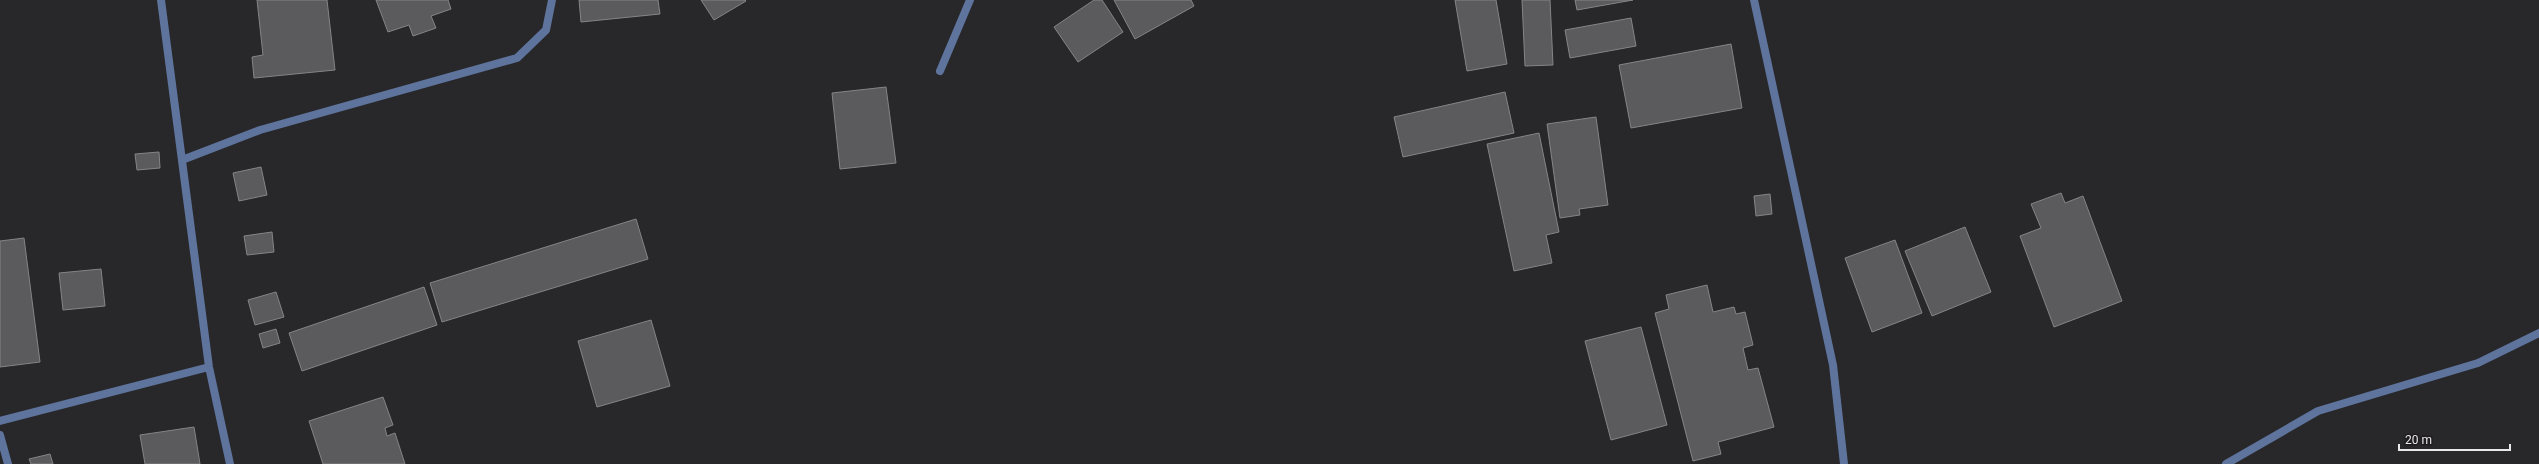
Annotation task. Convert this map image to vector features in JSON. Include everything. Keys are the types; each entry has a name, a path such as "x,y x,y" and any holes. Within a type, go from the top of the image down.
{"street":[{"path":"161,0 209,367 230,464"},
{"path":"182,160 260,130 517,58 546,30 552,0"},
{"path":"940,71 970,0"},
{"path":"1754,0 1833,365 1844,464"},
{"path":"2226,464 2318,411 2478,363 2539,333"},
{"path":"0,421 209,367"},
{"path":"0,435 8,464"}],"building":[{"path":"257,0 327,0 335,70 254,78 252,57 263,55"},
{"path":"376,0 448,0 451,9 431,16 436,28 413,36 409,25 388,32"},
{"path":"579,0 658,0 660,14 581,22"},
{"path":"701,0 745,0 746,1 714,20"},
{"path":"1094,0 1102,0 1123,32 1078,62 1054,27"},
{"path":"1114,0 1191,0 1194,6 1135,39"},
{"path":"1455,0 1496,0 1507,64 1467,71"},
{"path":"1522,0 1550,0 1553,65 1525,66"},
{"path":"1575,0 1633,0 1577,10"},
{"path":"1631,18 1636,46 1570,58 1565,30"},
{"path":"1731,44 1742,108 1631,128 1619,65"},
{"path":"886,87 896,163 840,169 832,93"},
{"path":"1505,92 1514,133 1403,157 1394,117"},
{"path":"1596,117 1608,205 1579,209 1580,215 1560,218 1547,124"},
{"path":"1539,133 1559,232 1546,235 1552,263 1514,271 1487,144"},
{"path":"159,152 160,168 137,170 135,154"},
{"path":"261,167 267,195 239,201 233,173"},
{"path":"2061,193 2065,203 2083,196 2122,301 2054,327 2020,236 2041,228 2031,204"},
{"path":"1770,194 1772,214 1756,216 1754,196"},
{"path":"636,219 648,259 442,322 430,283"},
{"path":"1965,227 1991,292 1932,316 1905,251"},
{"path":"272,232 274,252 247,255 244,236"},
{"path":"24,238 40,362 0,367 0,241"},
{"path":"1895,240 1922,313 1872,332 1845,258"},
{"path":"101,269 105,306 63,310 59,273"},
{"path":"1707,285 1713,312 1734,307 1736,314 1745,312 1753,345 1743,348 1748,370 1758,368 1774,427 1718,442 1721,454 1693,461 1655,313 1669,309 1666,295"},
{"path":"424,287 437,325 302,371 289,333"},
{"path":"276,292 284,317 255,325 248,300"},
{"path":"651,320 670,386 597,407 578,341"},
{"path":"1641,327 1667,425 1611,440 1585,341"},
{"path":"276,329 280,343 263,348 259,334"},
{"path":"383,397 393,425 385,428 387,436 395,433 405,464 323,464 309,421"},
{"path":"194,427 200,464 145,464 140,435"},
{"path":"50,454 53,464 31,464 29,459"}]}
